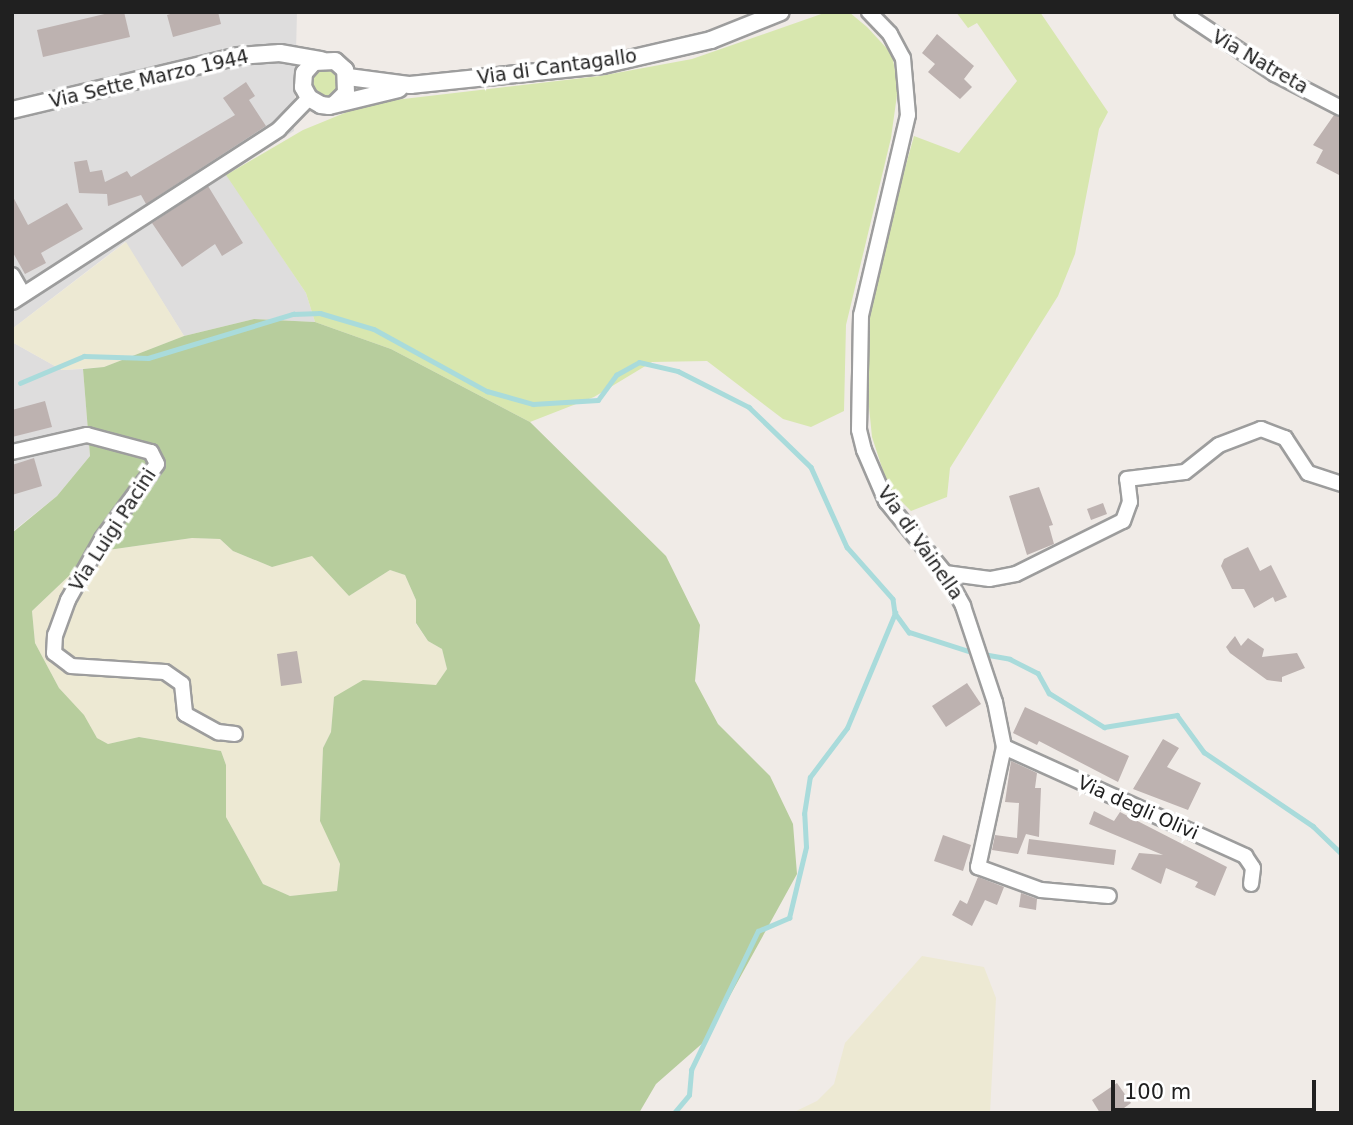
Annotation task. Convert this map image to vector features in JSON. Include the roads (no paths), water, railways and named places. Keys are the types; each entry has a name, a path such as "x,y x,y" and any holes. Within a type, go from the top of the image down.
{"street":[{"name":"Via di Cantagallo","path":"410,85 603,65 711,40 781,12"},
{"name":"Via di Vainella","path":"869,12 890,34 903,58 908,115 861,314 859,430 886,500 945,573 963,606 995,702 1004,747 978,867 1041,890 1109,896"},
{"name":"Via Natreta","path":"1182,12 1275,74 1341,108"},
{"path":"286,55 302,80 309,99 321,105 410,85"},
{"name":"Via Sette Marzo 1944","path":"12,110 238,56 286,55 321,60"},
{"path":"302,80 308,67 321,60 341,65 348,77 346,93 336,103"},
{"path":"348,77 410,85"},
{"path":"12,275 18,298 279,129 309,99"},
{"path":"945,573 990,579 1016,574 1123,521 1130,502 1127,479 1185,472 1219,445 1261,429 1285,438 1308,472 1341,484"},
{"name":"Via Luigi Pacini","path":"12,452 87,435 151,452 156,464 102,539 68,600 55,635 54,653 71,666 164,672 182,684 185,714 218,732 235,734"},
{"name":"Via degli Olivi","path":"1004,747 1245,856 1253,868 1251,884"}],"waterway":[{"path":"20,383 84,356 148,358 293,314 320,313 374,329 487,391 533,404 598,400 616,375 639,362 678,371 749,407 811,467 847,547 893,599 895,613 909,632 975,653"},
{"path":"674,1113 689,1095 691,1070 758,931 789,918 806,847 804,814 810,777 847,728 895,613"},
{"path":"983,654 1010,659 1038,673 1049,693 1104,727 1177,715 1204,752 1313,826 1341,853"}]}
